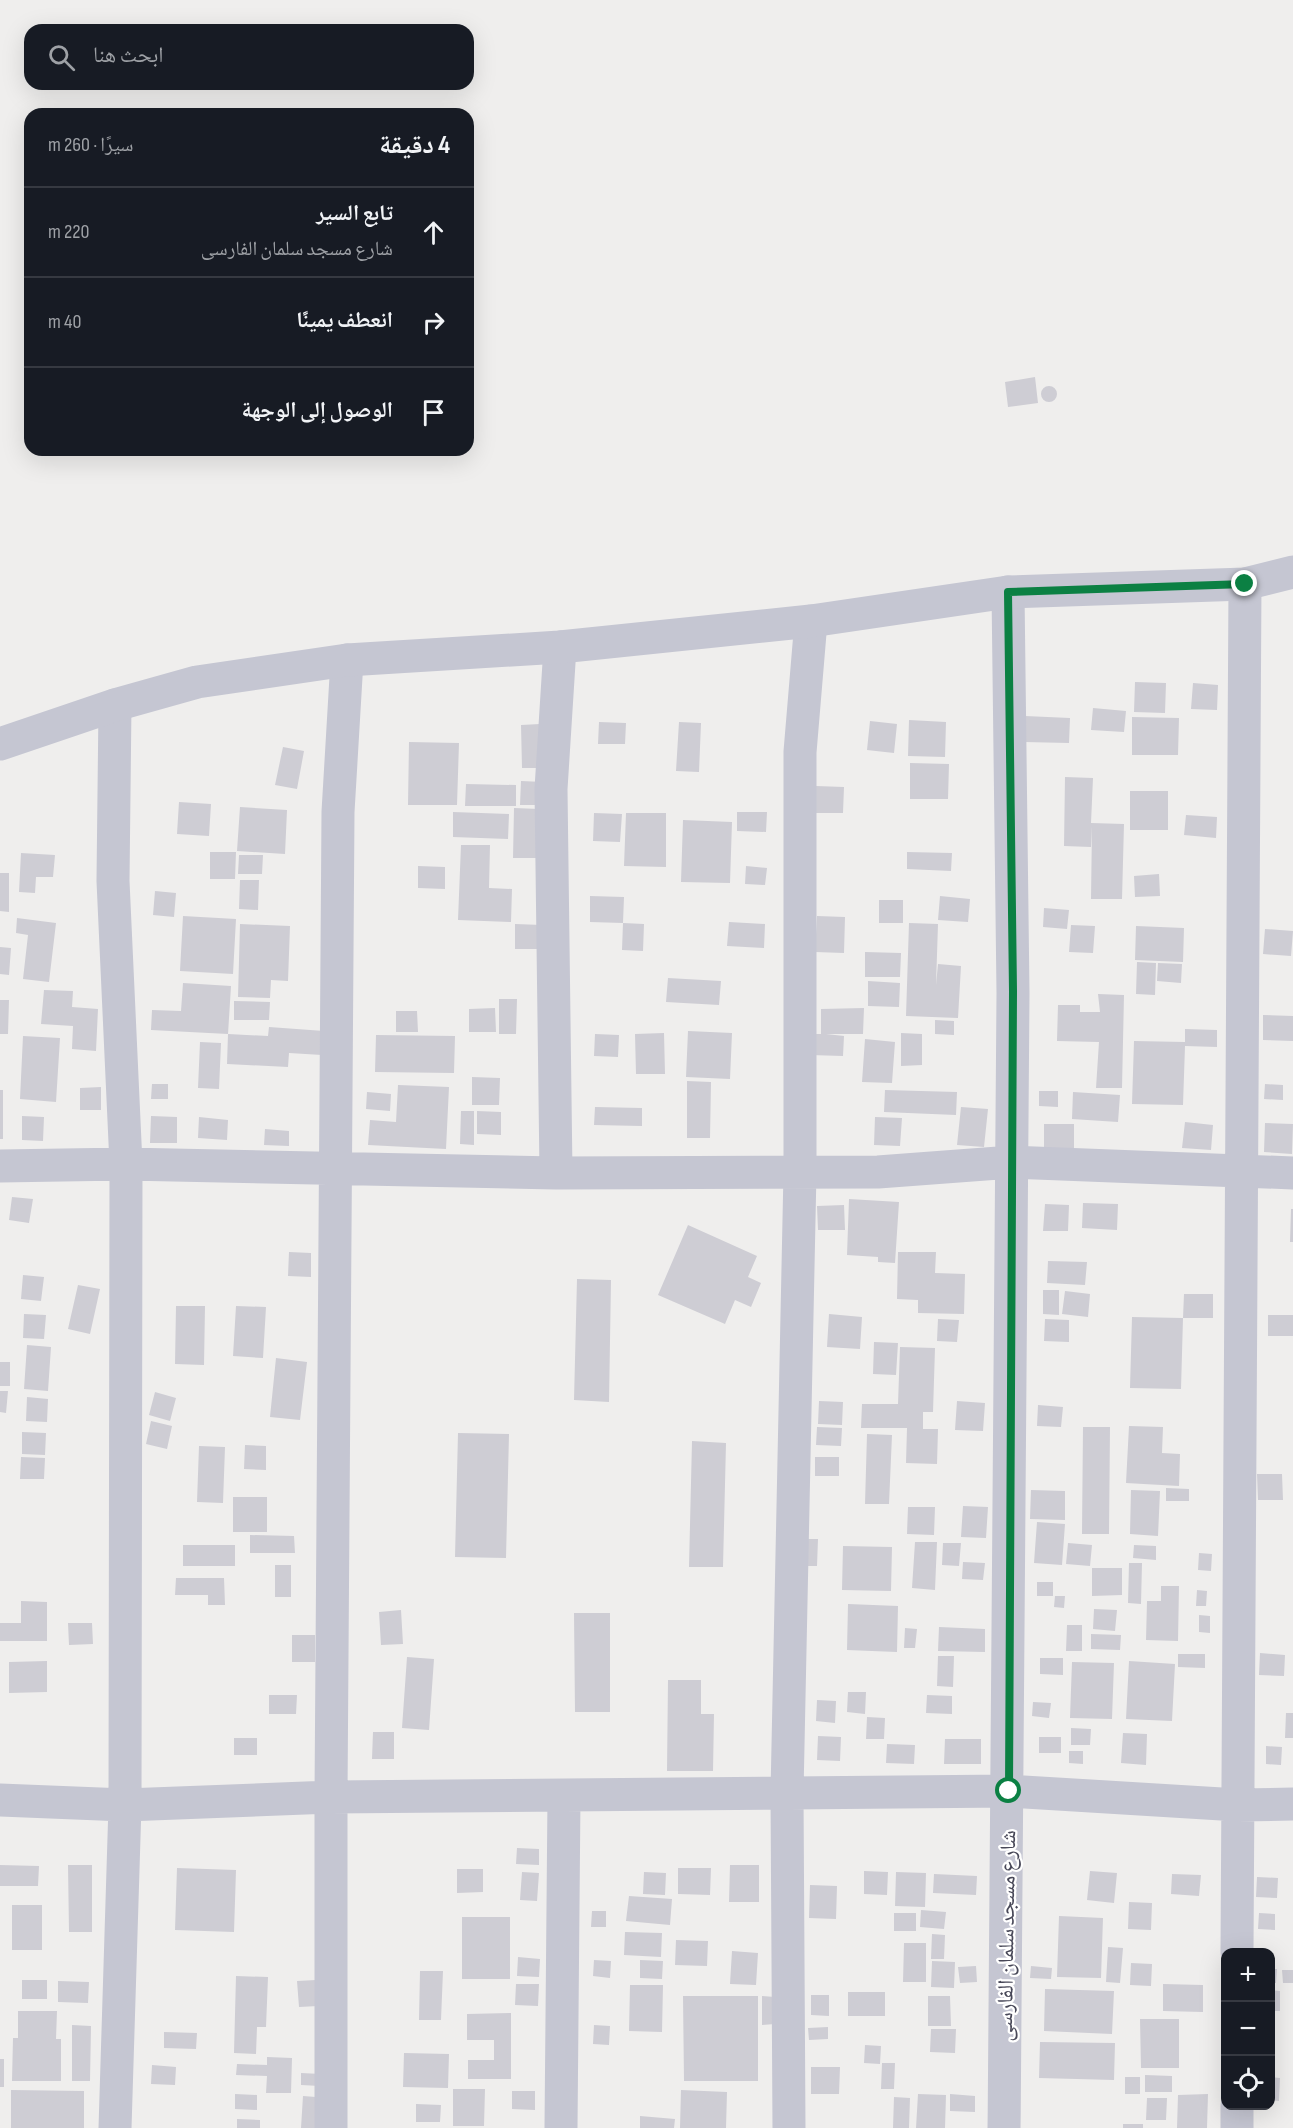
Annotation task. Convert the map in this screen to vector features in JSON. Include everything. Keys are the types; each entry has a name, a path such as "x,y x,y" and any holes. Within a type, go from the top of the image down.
{"street":[{"path":"0,744 115,705 197,682 347,660 560,647 812,621 1008,592 1245,584 1293,572"},
{"path":"1237,1948 1245,584"},
{"name":"شارع مسجد سلمان الفارسى","path":"1004,2128 1009,1791 1013,991 1008,592"},
{"path":"789,2128 787,1793 800,1172 800,752 812,621"},
{"path":"556,1173 552,789 560,647"},
{"path":"331,2128 338,812 347,660"},
{"path":"115,705 113,881 126,1164 125,1805 115,2128"},
{"path":"0,1166 126,1164 556,1173 878,1172 1012,1162 1293,1173"},
{"path":"0,1800 125,1805 331,1797 1009,1791 1238,1805 1293,1804"},
{"path":"561,2128 564,1796"},
{"path":"1237,2110 1237,2128"}],"building":[{"path":"1035,377 1038,403 1008,407 1005,382"},
{"path":"1049,386 1057,394 1049,402 1041,394"},
{"path":"1135,682 1166,683 1165,713 1134,712"},
{"path":"1193,683 1218,685 1217,710 1191,709"},
{"path":"1093,708 1126,711 1124,732 1091,730"},
{"path":"1025,716 1070,718 1069,743 1024,742"},
{"path":"1132,717 1179,718 1178,755 1132,755"},
{"path":"909,720 946,722 945,757 908,756"},
{"path":"870,721 897,724 894,753 867,750"},
{"path":"599,722 626,723 625,744 598,744"},
{"path":"679,722 701,723 699,772 676,771"},
{"path":"540,724 541,768 522,768 521,725"},
{"path":"409,742 459,743 457,805 408,805"},
{"path":"283,747 304,751 297,789 275,785"},
{"path":"910,763 949,764 948,799 910,799"},
{"path":"1065,777 1093,778 1091,823 1124,824 1122,899 1091,899 1092,826 1091,847 1064,846"},
{"path":"521,781 543,782 542,805 520,805"},
{"path":"466,784 516,785 516,806 465,806"},
{"path":"816,786 844,787 843,813 816,813"},
{"path":"1130,791 1168,791 1168,830 1130,830"},
{"path":"179,802 211,804 209,836 177,834"},
{"path":"240,807 287,810 285,854 237,851"},
{"path":"514,808 539,809 537,858 513,858"},
{"path":"453,812 509,814 508,839 453,837"},
{"path":"737,812 767,812 766,832 737,831"},
{"path":"594,813 622,814 620,842 593,841"},
{"path":"626,813 666,813 666,867 624,866"},
{"path":"1186,815 1217,817 1216,838 1184,835"},
{"path":"683,820 732,822 730,883 681,882"},
{"path":"461,845 490,845 489,888 512,889 511,922 458,920"},
{"path":"210,852 236,852 235,879 210,879"},
{"path":"907,852 952,853 951,871 907,869"},
{"path":"21,853 55,855 53,877 36,877 35,893 19,892"},
{"path":"239,855 263,855 262,874 238,874"},
{"path":"418,866 445,867 445,889 418,888"},
{"path":"746,866 767,868 765,885 745,884"},
{"path":"0,873 9,873 9,912 0,911"},
{"path":"1159,874 1160,896 1135,897 1134,876"},
{"path":"240,880 259,880 258,910 239,909"},
{"path":"155,891 176,893 174,917 153,915"},
{"path":"590,896 624,897 623,923 590,922"},
{"path":"940,896 970,899 968,922 938,920"},
{"path":"879,900 903,900 903,923 879,923"},
{"path":"1044,908 1069,910 1067,929 1043,927"},
{"path":"183,916 236,919 233,974 180,971"},
{"path":"817,916 845,917 844,953 815,952"},
{"path":"17,918 56,923 49,982 23,979 28,935 16,933"},
{"path":"729,922 765,924 764,948 727,946"},
{"path":"623,923 644,924 643,951 622,950"},
{"path":"909,923 938,924 936,985 938,964 961,966 958,1018 906,1016"},
{"path":"240,924 290,926 288,981 271,980 270,998 238,997"},
{"path":"515,924 542,925 542,949 515,949"},
{"path":"1071,925 1095,926 1093,953 1069,952"},
{"path":"1136,926 1184,928 1183,962 1135,960"},
{"path":"1265,929 1293,931 1291,956 1263,954"},
{"path":"0,947 11,948 9,975 0,974"},
{"path":"865,952 901,953 900,977 865,977"},
{"path":"1137,962 1156,963 1155,995 1136,994"},
{"path":"1158,963 1182,964 1181,983 1157,981"},
{"path":"668,978 721,981 719,1005 666,1002"},
{"path":"868,981 900,983 899,1007 868,1006"},
{"path":"183,983 231,986 228,1034 151,1030 152,1010 181,1011"},
{"path":"44,990 73,991 72,1007 98,1009 96,1051 72,1049 73,1026 41,1024"},
{"path":"1098,994 1124,995 1122,1088 1096,1088 1099,1042 1057,1041 1058,1005 1080,1005 1080,1012 1100,1012"},
{"path":"499,999 517,999 516,1034 499,1034"},
{"path":"0,1000 9,1000 8,1034 0,1034"},
{"path":"234,1001 270,1002 269,1020 234,1020"},
{"path":"495,1008 496,1032 469,1032 469,1009"},
{"path":"864,1008 863,1034 826,1034 844,1036 843,1056 810,1055 811,1034 821,1034 821,1009"},
{"path":"396,1011 417,1011 418,1032 396,1032"},
{"path":"1263,1015 1293,1016 1293,1041 1263,1040"},
{"path":"935,1020 954,1021 954,1035 935,1034"},
{"path":"269,1027 324,1031 322,1055 289,1053 288,1067 227,1064 228,1034 268,1036"},
{"path":"1185,1029 1217,1030 1217,1047 1185,1046 1183,1105 1132,1104 1134,1041 1185,1042"},
{"path":"688,1031 732,1033 730,1079 686,1077"},
{"path":"664,1033 665,1074 636,1074 635,1034"},
{"path":"901,1033 922,1034 922,1065 901,1066"},
{"path":"595,1034 619,1035 618,1057 594,1056"},
{"path":"376,1035 455,1036 454,1073 375,1072"},
{"path":"23,1036 60,1038 56,1102 20,1099"},
{"path":"865,1039 895,1042 892,1083 862,1082"},
{"path":"200,1042 221,1043 219,1089 198,1088"},
{"path":"472,1077 500,1078 499,1105 472,1105"},
{"path":"687,1081 711,1082 710,1138 687,1138"},
{"path":"152,1084 168,1084 168,1099 151,1099"},
{"path":"1265,1084 1283,1085 1283,1100 1264,1099"},
{"path":"398,1085 449,1087 446,1149 368,1145 370,1120 396,1122"},
{"path":"101,1087 101,1110 80,1110 80,1088"},
{"path":"0,1090 3,1090 3,1139 0,1139"},
{"path":"885,1090 957,1092 956,1115 884,1112"},
{"path":"1039,1091 1058,1091 1058,1107 1039,1106"},
{"path":"367,1092 391,1094 390,1111 366,1109"},
{"path":"1073,1092 1120,1095 1118,1122 1072,1119"},
{"path":"595,1107 642,1108 642,1126 594,1125"},
{"path":"961,1107 988,1109 984,1147 957,1145"},
{"path":"461,1111 474,1111 474,1145 460,1144"},
{"path":"477,1111 501,1112 501,1135 477,1134"},
{"path":"22,1116 44,1117 43,1141 22,1140"},
{"path":"151,1116 177,1117 177,1143 150,1143"},
{"path":"199,1117 228,1120 227,1140 198,1138"},
{"path":"875,1117 902,1118 900,1146 874,1145"},
{"path":"1185,1122 1213,1125 1211,1150 1182,1148"},
{"path":"1265,1123 1293,1124 1292,1154 1264,1152"},
{"path":"1044,1124 1074,1124 1074,1153 1044,1153"},
{"path":"265,1129 289,1131 289,1146 264,1145"},
{"path":"12,1197 33,1199 29,1223 9,1220"},
{"path":"849,1199 899,1202 895,1263 878,1262 878,1257 847,1255"},
{"path":"1083,1203 1118,1204 1117,1230 1082,1228"},
{"path":"1045,1204 1069,1205 1068,1231 1043,1231"},
{"path":"844,1205 845,1230 818,1230 817,1206"},
{"path":"1291,1209 1293,1209 1293,1242 1290,1242"},
{"path":"688,1225 757,1256 748,1277 761,1283 751,1307 735,1300 725,1324 658,1295"},
{"path":"289,1252 311,1253 311,1277 288,1276"},
{"path":"898,1252 936,1252 935,1273 965,1274 964,1314 918,1313 918,1300 897,1299"},
{"path":"1048,1261 1087,1262 1085,1285 1047,1283"},
{"path":"23,1275 44,1277 41,1301 21,1299"},
{"path":"577,1279 611,1280 609,1402 574,1400"},
{"path":"78,1285 100,1289 90,1334 68,1329"},
{"path":"1043,1290 1059,1290 1059,1315 1043,1314"},
{"path":"1065,1291 1090,1294 1088,1317 1062,1314"},
{"path":"1184,1294 1213,1294 1213,1318 1183,1318"},
{"path":"176,1306 205,1306 204,1365 175,1364"},
{"path":"236,1306 266,1307 263,1358 233,1356"},
{"path":"24,1314 46,1315 44,1339 23,1338"},
{"path":"829,1314 862,1317 860,1349 827,1347"},
{"path":"1268,1315 1293,1315 1293,1336 1268,1336"},
{"path":"1132,1317 1183,1318 1181,1389 1130,1388"},
{"path":"938,1319 959,1320 957,1342 937,1341"},
{"path":"1045,1319 1069,1320 1069,1342 1044,1341"},
{"path":"874,1342 898,1343 896,1375 873,1374"},
{"path":"27,1345 51,1347 48,1391 24,1389"},
{"path":"900,1347 935,1348 933,1412 923,1412 923,1429 938,1429 937,1464 906,1463 907,1428 861,1428 862,1404 898,1404"},
{"path":"276,1358 307,1362 300,1420 270,1417"},
{"path":"0,1362 10,1362 10,1386 0,1386"},
{"path":"0,1391 8,1391 6,1413 0,1412"},
{"path":"155,1392 176,1398 170,1421 149,1415"},
{"path":"27,1397 48,1399 47,1422 26,1421"},
{"path":"819,1401 843,1402 842,1425 818,1424"},
{"path":"957,1401 985,1403 983,1431 955,1430"},
{"path":"1038,1405 1063,1407 1061,1427 1037,1426"},
{"path":"151,1421 172,1426 167,1449 146,1444"},
{"path":"1129,1426 1163,1427 1162,1453 1180,1454 1179,1486 1126,1483"},
{"path":"817,1427 842,1428 841,1446 816,1445"},
{"path":"1083,1427 1110,1427 1109,1534 1082,1534"},
{"path":"22,1432 46,1433 45,1455 22,1454"},
{"path":"458,1433 509,1434 506,1558 455,1557"},
{"path":"867,1434 892,1435 889,1504 865,1504"},
{"path":"692,1441 726,1443 723,1567 689,1567"},
{"path":"245,1445 266,1446 266,1470 244,1469"},
{"path":"199,1446 225,1447 223,1503 197,1502"},
{"path":"21,1457 45,1458 44,1479 20,1479"},
{"path":"815,1457 839,1457 839,1476 815,1476"},
{"path":"1257,1474 1282,1474 1283,1500 1258,1500"},
{"path":"1166,1488 1189,1489 1189,1501 1166,1501"},
{"path":"1031,1490 1065,1491 1065,1520 1030,1519"},
{"path":"1131,1490 1160,1491 1158,1536 1130,1534"},
{"path":"233,1497 267,1497 267,1532 233,1532"},
{"path":"963,1506 988,1507 986,1538 961,1537"},
{"path":"908,1507 935,1507 934,1535 907,1534"},
{"path":"1037,1522 1065,1524 1062,1565 1034,1563"},
{"path":"250,1535 294,1536 295,1553 250,1553"},
{"path":"800,1539 818,1539 817,1566 799,1566"},
{"path":"915,1542 937,1542 935,1590 912,1588"},
{"path":"943,1543 961,1543 959,1566 942,1565"},
{"path":"1068,1543 1092,1545 1090,1566 1066,1564"},
{"path":"183,1545 235,1545 235,1566 183,1566"},
{"path":"1134,1545 1156,1546 1156,1560 1133,1558"},
{"path":"843,1546 892,1547 891,1591 842,1590"},
{"path":"1199,1553 1212,1554 1211,1571 1198,1570"},
{"path":"963,1562 985,1563 983,1580 962,1579"},
{"path":"1129,1563 1142,1563 1141,1604 1128,1603"},
{"path":"275,1565 291,1565 291,1597 275,1597"},
{"path":"1092,1568 1122,1568 1122,1595 1092,1596"},
{"path":"176,1578 224,1578 225,1605 208,1605 208,1595 175,1595"},
{"path":"1037,1582 1053,1582 1053,1596 1037,1596"},
{"path":"1161,1586 1179,1586 1178,1641 1146,1640 1147,1601 1161,1601"},
{"path":"1197,1590 1207,1591 1206,1606 1196,1606"},
{"path":"1055,1596 1065,1596 1064,1608 1054,1607"},
{"path":"21,1601 47,1602 47,1641 0,1641 0,1623 21,1623"},
{"path":"848,1604 898,1606 897,1652 847,1650"},
{"path":"1094,1609 1117,1610 1115,1631 1093,1629"},
{"path":"401,1610 403,1644 381,1645 379,1612"},
{"path":"574,1613 610,1613 610,1712 575,1712"},
{"path":"1199,1615 1210,1616 1210,1633 1199,1632"},
{"path":"68,1623 92,1623 93,1644 69,1645"},
{"path":"1067,1625 1082,1625 1082,1651 1066,1651"},
{"path":"939,1627 985,1629 985,1652 938,1651"},
{"path":"905,1628 917,1629 915,1648 904,1648"},
{"path":"1091,1634 1121,1635 1120,1650 1091,1649"},
{"path":"292,1635 315,1635 315,1662 292,1662"},
{"path":"1260,1653 1285,1655 1284,1676 1259,1675"},
{"path":"1178,1654 1205,1654 1205,1668 1178,1667"},
{"path":"938,1656 954,1656 953,1687 937,1686"},
{"path":"407,1657 434,1659 429,1730 402,1728"},
{"path":"1040,1658 1063,1658 1063,1675 1040,1674"},
{"path":"47,1661 47,1692 9,1693 9,1662"},
{"path":"1129,1661 1175,1664 1172,1721 1126,1719"},
{"path":"1072,1662 1114,1663 1112,1719 1070,1718"},
{"path":"668,1680 701,1680 701,1714 714,1714 713,1771 667,1771"},
{"path":"848,1692 866,1692 865,1714 847,1712"},
{"path":"269,1695 297,1695 296,1714 269,1714"},
{"path":"927,1695 952,1696 952,1714 926,1713"},
{"path":"817,1700 836,1701 835,1723 816,1721"},
{"path":"1033,1702 1051,1703 1049,1718 1032,1716"},
{"path":"1286,1713 1293,1713 1293,1738 1285,1738"},
{"path":"867,1717 885,1718 884,1739 866,1739"},
{"path":"1071,1728 1091,1729 1090,1745 1071,1745"},
{"path":"373,1732 394,1732 394,1759 372,1759"},
{"path":"1123,1733 1147,1734 1146,1765 1121,1763"},
{"path":"818,1736 841,1737 840,1761 817,1760"},
{"path":"1039,1737 1061,1737 1061,1753 1039,1753"},
{"path":"234,1738 257,1738 257,1755 234,1755"},
{"path":"945,1739 981,1739 981,1764 944,1764"},
{"path":"887,1744 915,1745 914,1764 886,1763"},
{"path":"1266,1746 1282,1747 1281,1765 1266,1764"},
{"path":"1069,1751 1083,1751 1083,1764 1069,1763"},
{"path":"517,1848 539,1849 539,1865 516,1864"},
{"path":"0,1865 39,1866 38,1886 0,1886"},
{"path":"68,1865 92,1865 92,1932 69,1932"},
{"path":"730,1865 759,1865 759,1902 729,1902"},
{"path":"177,1868 236,1870 234,1932 175,1930"},
{"path":"678,1868 711,1868 710,1895 678,1894"},
{"path":"457,1869 483,1869 483,1892 457,1893"},
{"path":"864,1871 888,1872 887,1895 864,1894"},
{"path":"1090,1871 1117,1873 1114,1903 1087,1900"},
{"path":"522,1872 539,1873 537,1901 520,1900"},
{"path":"644,1872 666,1873 665,1895 643,1894"},
{"path":"896,1872 926,1873 925,1907 895,1906"},
{"path":"934,1874 977,1876 976,1895 933,1893"},
{"path":"1172,1874 1201,1875 1199,1896 1171,1894"},
{"path":"1257,1877 1278,1878 1277,1898 1256,1897"},
{"path":"810,1885 837,1886 836,1919 809,1918"},
{"path":"629,1896 672,1899 670,1925 626,1921"},
{"path":"1129,1902 1152,1903 1151,1930 1128,1929"},
{"path":"12,1905 42,1905 42,1950 12,1950"},
{"path":"921,1910 946,1912 944,1929 920,1927"},
{"path":"592,1911 606,1911 606,1927 591,1927"},
{"path":"894,1913 916,1913 916,1931 894,1931"},
{"path":"1259,1913 1275,1914 1275,1930 1258,1929"},
{"path":"1059,1916 1103,1918 1101,1978 1057,1977"},
{"path":"462,1917 510,1917 510,1979 462,1979"},
{"path":"625,1932 662,1933 661,1957 624,1955"},
{"path":"932,1934 945,1935 944,1959 931,1959"},
{"path":"676,1940 708,1941 707,1966 675,1965"},
{"path":"904,1943 926,1943 926,1982 903,1982"},
{"path":"1108,1947 1123,1948 1120,1983 1106,1982"},
{"path":"732,1951 758,1953 756,1985 730,1984"},
{"path":"518,1957 540,1959 539,1977 517,1976"},
{"path":"594,1960 611,1961 610,1978 593,1976"},
{"path":"640,1960 663,1961 662,1979 640,1978"},
{"path":"932,1961 955,1962 954,1988 931,1987"},
{"path":"1131,1963 1152,1964 1151,1986 1130,1985"},
{"path":"976,1966 977,1982 960,1983 958,1967"},
{"path":"1031,1966 1052,1968 1051,1979 1030,1978"},
{"path":"1282,1970 1293,1970 1293,1983 1283,1983"},
{"path":"420,1971 443,1971 441,2020 419,2020"},
{"path":"236,1976 268,1977 266,2027 257,2027 256,2054 234,2053"},
{"path":"22,1980 47,1980 47,1999 22,1999"},
{"path":"316,1980 318,2006 299,2007 297,1981"},
{"path":"58,1981 89,1982 88,2003 58,2002"},
{"path":"516,1984 539,1984 538,2006 515,2005"},
{"path":"1163,1984 1203,1985 1203,2012 1163,2011"},
{"path":"630,1985 663,1985 662,2032 629,2031"},
{"path":"1045,1989 1114,1991 1112,2034 1044,2031"},
{"path":"1275,1990 1280,1991 1280,2011 1275,2011"},
{"path":"848,1992 885,1992 885,2016 848,2016"},
{"path":"811,1995 829,1995 829,2016 811,2015"},
{"path":"683,1996 758,1996 758,2081 684,2081"},
{"path":"762,1996 775,1997 775,2024 762,2025"},
{"path":"928,1996 950,1996 951,2026 928,2026"},
{"path":"18,2011 57,2011 56,2039 61,2039 61,2081 12,2081 13,2038 18,2038"},
{"path":"511,2013 511,2079 468,2079 468,2060 494,2060 494,2040 467,2040 467,2014"},
{"path":"1140,2019 1179,2019 1179,2068 1141,2068"},
{"path":"72,2025 91,2026 90,2081 72,2081"},
{"path":"594,2025 610,2026 609,2045 593,2044"},
{"path":"828,2027 828,2039 809,2040 808,2028"},
{"path":"931,2029 956,2029 955,2053 930,2052"},
{"path":"164,2032 197,2033 196,2049 164,2048"},
{"path":"1040,2042 1115,2043 1114,2080 1039,2078"},
{"path":"865,2045 881,2046 880,2064 864,2063"},
{"path":"404,2053 449,2054 448,2088 403,2087"},
{"path":"267,2057 292,2058 291,2093 266,2093 267,2076 236,2075 237,2064 267,2065"},
{"path":"0,2059 4,2059 4,2087 0,2087"},
{"path":"882,2063 895,2063 894,2089 881,2089"},
{"path":"152,2065 176,2067 175,2085 151,2084"},
{"path":"811,2067 840,2067 839,2094 811,2094"},
{"path":"301,2073 321,2074 320,2086 301,2085"},
{"path":"1145,2075 1172,2076 1172,2092 1145,2092"},
{"path":"1125,2077 1140,2077 1140,2094 1125,2094"},
{"path":"1275,2078 1280,2078 1279,2101 1275,2101"},
{"path":"453,2089 485,2089 484,2126 453,2126"},
{"path":"11,2090 84,2091 84,2128 11,2128"},
{"path":"681,2090 727,2092 726,2128 680,2128"},
{"path":"512,2091 535,2091 535,2110 512,2109"},
{"path":"235,2094 257,2095 257,2110 235,2109"},
{"path":"918,2094 946,2095 945,2128 916,2128"},
{"path":"950,2094 975,2096 975,2112 950,2111"},
{"path":"1208,2094 1207,2128 1177,2128 1178,2095"},
{"path":"303,2096 316,2097 315,2128 301,2128"},
{"path":"894,2097 910,2098 909,2128 893,2128"},
{"path":"1147,2098 1167,2098 1166,2120 1146,2120"},
{"path":"416,2104 441,2105 440,2122 416,2122"},
{"path":"640,2116 675,2119 674,2128 640,2128"},
{"path":"237,2119 260,2120 260,2128 237,2128"},
{"path":"1123,2124 1143,2124 1143,2128 1123,2128"}],"route":[{"path":"1009,1791 1013,991 1008,592 1245,584"}]}
